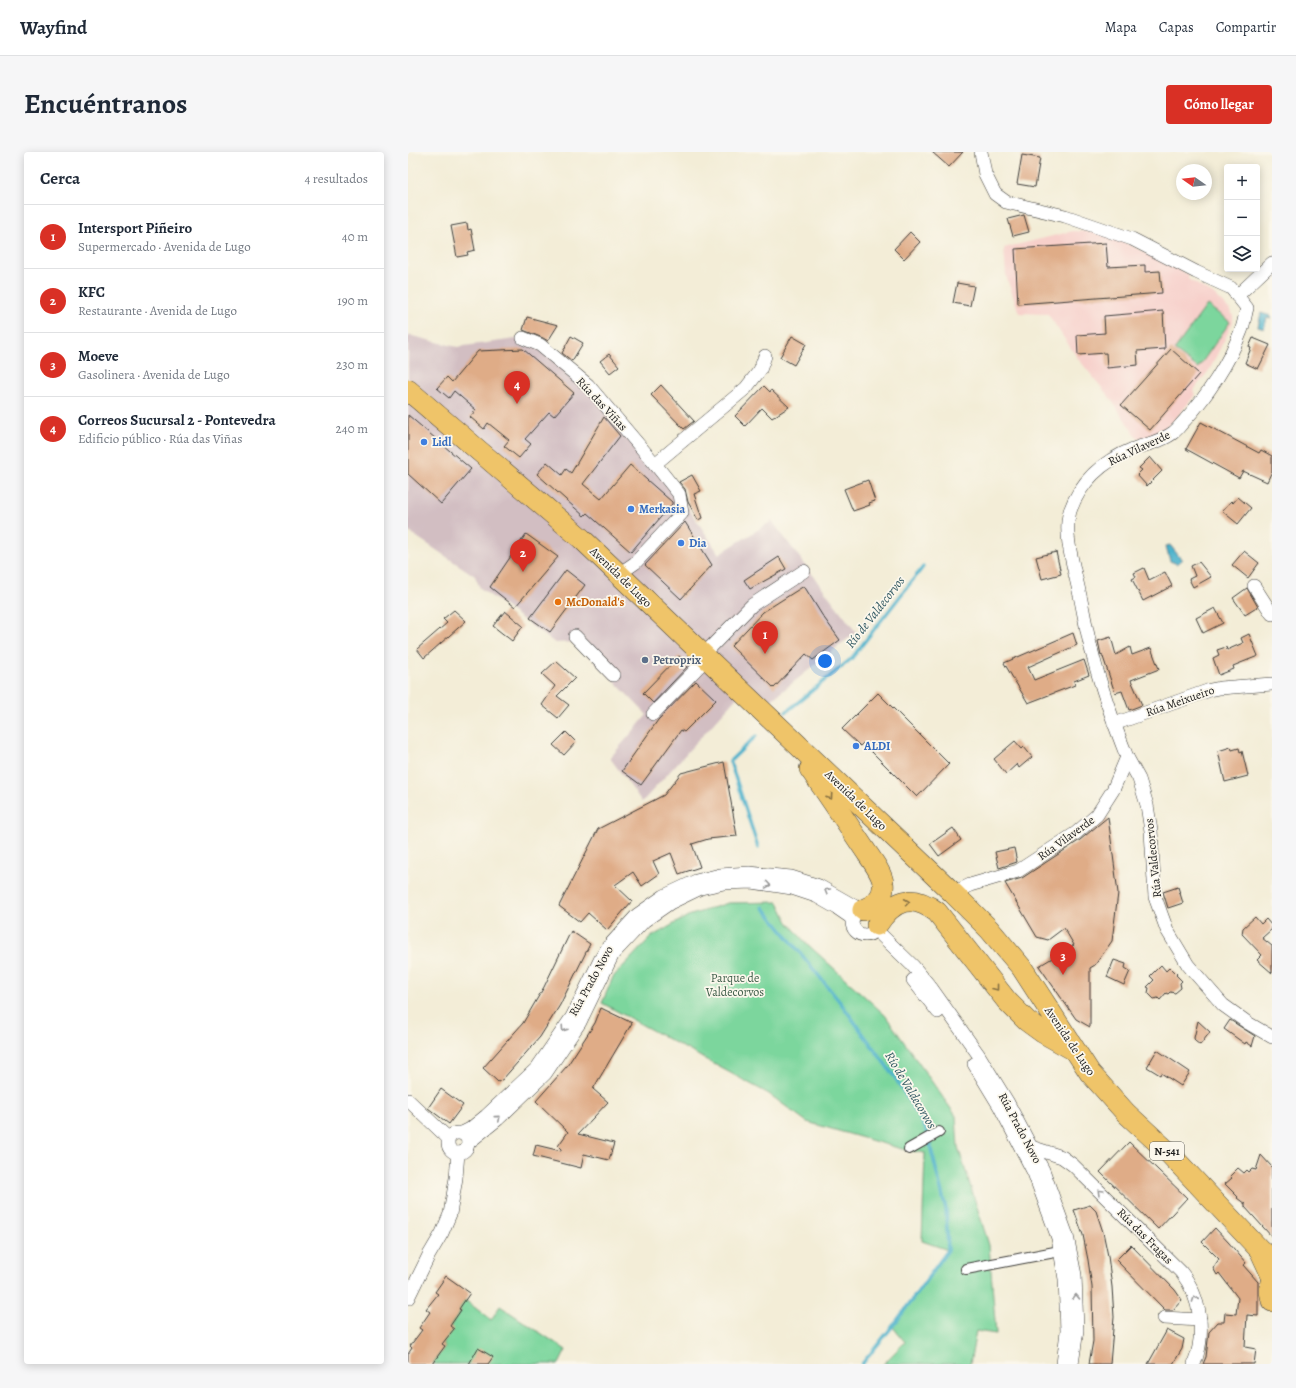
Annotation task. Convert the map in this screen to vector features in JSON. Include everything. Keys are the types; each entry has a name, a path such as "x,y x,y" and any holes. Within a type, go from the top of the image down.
{"highway":[{"name":"Avenida de Lugo","path":"408,390 582,539 954,893 989,929 1022,968 1090,1073 1126,1113 1167,1151 1266,1255 1272,1276"},
{"path":"783,731 841,813 876,867 883,882 883,894 870,907 859,913"},
{"path":"874,929 885,913 896,904 906,901 916,901 930,906 937,912 1007,1001 1027,1021 1042,1032 1076,1051"},
{"path":"1272,1282 1270,1291 1272,1301"}],"street":[{"name":"Rúa Vilaverde","path":"954,893 970,885 1018,871 1076,833 1097,815 1114,790 1127,757 1114,724 1093,656 1074,566 1068,524 1070,512 1083,486 1094,472 1108,461 1132,450 1156,442 1174,432 1196,409 1216,379 1242,330 1247,308 1231,288 1132,239 1065,216 1006,202 995,194 985,174 981,152"},
{"path":"1237,296 1272,263"},
{"name":"Rúa das Viñas","path":"522,338 540,345 588,385 679,494 682,513 635,563 618,574"},
{"path":"655,464 746,388 760,370 765,356"},
{"path":"653,714 752,605 804,571"},
{"path":"1254,586 1272,614"},
{"path":"576,636 612,675"},
{"name":"Rúa Meixueiro","path":"1114,724 1210,690 1272,684"},
{"name":"Rúa Valdecorvos","path":"1127,757 1139,778 1147,805 1151,832 1155,897 1167,930 1188,965 1223,1005 1248,1023 1272,1037"},
{"name":"Rúa Prado Novo","path":"465,1138 470,1129 537,1068 572,1017 608,946 637,915 664,896 696,881 720,875 749,873 791,877 819,886 859,913"},
{"path":"871,911 877,920 874,929 862,935 855,930 852,923 859,913 871,911"},
{"name":"Rúa Prado Novo","path":"874,929 912,966 932,989 994,1078 1046,1177 1067,1236 1075,1275 1077,1330 1072,1364"},
{"name":"Rúa Prado Novo","path":"874,929 905,971 924,993 986,1082 1034,1173 1058,1238 1065,1279 1067,1331 1063,1364"},
{"path":"408,1100 448,1138"},
{"path":"909,1149 939,1132"},
{"path":"453,1134 465,1138 464,1151 454,1153 449,1148 447,1142 448,1138 453,1134"},
{"name":"Rúa das Fragas","path":"1031,1147 1062,1157 1073,1165 1187,1280 1196,1299 1200,1320 1199,1343 1194,1364"},
{"path":"408,1298 429,1255 442,1233 450,1214 456,1178 458,1153"},
{"path":"966,1269 1060,1251"},
{"path":"1164,1318 1200,1320"}],"shaded area":[{"path":"1073,231 1105,232 1165,264 1172,266 1189,275 1188,279 1213,294 1229,309 1233,315 1233,322 1210,369 1193,391 1195,395 1173,422 1159,432 1141,440 1135,435 1110,398 1076,356 1048,314 1019,313 1006,276 1004,248"},
{"path":"408,335 457,347 523,338 565,366 679,494 719,554 772,521 856,632 760,709 742,692 642,802 610,758 647,715 576,642 555,643 480,588 475,576 408,531"}],"green space":[{"path":"1207,305 1230,322 1198,368 1174,350"},
{"name":"Parque de Valdecorvos","path":"778,902 788,922 804,941 885,1015 956,1116 958,1147 989,1245 996,1334 976,1331 970,1364 883,1364 905,1342 892,1326 948,1250 922,1241 925,1153 902,1149 807,1122 769,1094 602,1003 613,977 651,937 688,916 728,903"},
{"path":"465,1300 491,1320 500,1306 566,1350 559,1364 433,1363 445,1346 442,1344 453,1329 450,1326 461,1311 459,1309"}],"water":[{"path":"1261,313 1271,316 1271,319 1267,318 1264,329 1258,327"},
{"path":"1170,545 1182,560 1177,564 1170,561 1166,546"}],"building":[{"path":"932,152 963,152 949,167"},
{"path":"1022,155 1040,158 1035,187 1017,184"},
{"path":"1024,215 1029,232 1013,236 1008,219"},
{"path":"467,223 468,230 471,229 475,250 467,252 468,255 457,257 451,226"},
{"path":"910,232 920,242 904,259 894,249"},
{"path":"1106,243 1108,267 1145,265 1145,272 1160,271 1162,293 1018,304 1015,249"},
{"path":"957,283 974,286 970,306 953,303"},
{"path":"1163,311 1165,349 1137,351 1138,365 1107,368 1106,353 1078,355 1077,335 1105,333 1104,316"},
{"path":"527,317 558,325 548,341 523,330"},
{"path":"571,336 583,343 572,361 562,353"},
{"path":"792,336 806,344 794,365 780,357"},
{"path":"1253,338 1270,345 1258,369 1245,363"},
{"path":"523,349 574,393 554,416 549,412 525,439 531,444 519,458 504,446 509,440 488,423 484,429 470,417 476,410 454,391 449,398 437,388 447,377 452,382 478,351"},
{"path":"1171,349 1199,374 1150,430 1121,405"},
{"path":"609,354 619,366 610,373 600,361"},
{"path":"661,385 694,421 684,429 651,395"},
{"path":"764,386 770,392 771,390 789,407 772,418 762,408 745,426 735,416"},
{"name":"Lidl","path":"408,415 471,469 441,504 408,474"},
{"path":"604,417 620,436 583,484 601,499 630,465 672,502 672,504 631,552 587,513 584,516 537,474 547,462 562,475 566,469 571,473"},
{"path":"1201,422 1259,453 1261,450 1272,456 1272,471 1267,482 1243,471 1239,478 1186,449"},
{"path":"1150,457 1162,471 1147,486 1137,475 1142,470 1139,468"},
{"path":"692,475 701,491 694,494 702,518 698,520 688,502 685,489 679,482"},
{"path":"868,480 875,501 869,503 870,505 853,511 844,489"},
{"path":"1238,497 1251,508 1238,524 1222,511 1231,501 1233,503"},
{"name":"Dia","path":"685,522 712,565 681,599 645,565"},
{"path":"526,534 558,557 515,607 490,587"},
{"path":"1244,551 1259,563 1248,578 1232,565"},
{"path":"1056,552 1061,574 1042,579 1036,557"},
{"path":"779,557 786,569 750,589 744,580"},
{"path":"1199,562 1211,577 1193,587 1189,579 1195,576 1191,566"},
{"path":"1144,568 1149,580 1165,572 1172,586 1143,601 1132,579 1136,577 1134,573"},
{"name":"McDonald's","path":"566,570 585,585 550,632 530,618"},
{"path":"804,586 840,640 813,660 806,654 774,688 731,646 763,612"},
{"path":"1247,588 1258,607 1245,615 1233,598"},
{"path":"1215,608 1223,623 1203,633 1196,618"},
{"path":"454,610 466,621 424,658 417,649 447,623 443,619"},
{"path":"505,611 523,626 512,641 493,626"},
{"path":"1073,633 1077,645 1028,667 1034,680 1084,660 1089,675 1074,681 1075,685 1028,703 1004,663"},
{"path":"1249,634 1258,656 1233,666 1234,669 1219,675 1213,658 1219,655 1217,650 1226,647 1227,650 1243,643 1241,638"},
{"path":"1111,637 1116,655 1130,647 1132,655 1151,648 1159,669 1131,680 1142,705 1129,710 1122,691 1115,693 1102,654 1101,655 1098,641"},
{"path":"679,656 689,665 653,703 643,693"},
{"path":"556,661 575,678 557,696 569,705 558,718 542,705 555,686 542,674"},
{"path":"696,681 716,700 684,732 681,730 641,785 622,771 658,720"},
{"path":"878,693 949,764 917,797 863,743 860,746 842,729"},
{"path":"566,732 576,742 564,755 553,745"},
{"path":"1015,741 1022,749 1024,747 1032,757 1019,768 1017,764 1006,774 994,759"},
{"path":"1231,747 1232,750 1239,748 1240,752 1242,751 1248,776 1225,782 1218,751"},
{"path":"724,762 737,836 708,839 692,844 700,867 679,874 671,853 653,861 659,874 642,886 633,872 615,885 632,901 607,930 588,913 580,922 559,906 598,829 664,795 681,773"},
{"path":"1108,817 1118,893 1112,941 1095,965 1090,968 1090,1027 1076,1019 1039,966 1074,945 1064,928 1048,940 1037,937 1005,883 1022,878 1080,840"},
{"path":"953,828 961,840 939,856 930,844"},
{"path":"1014,848 1017,862 999,868 995,852"},
{"path":"1178,887 1183,903 1168,908 1163,892"},
{"path":"1255,917 1261,924 1266,919 1272,926 1272,929 1262,938 1272,946 1272,973 1257,960 1262,955 1242,934 1243,928"},
{"path":"571,931 590,944 560,1005 540,1037 503,1079 498,1082 483,1068 523,1023 544,987"},
{"path":"1114,960 1126,964 1125,968 1130,971 1124,985 1107,977"},
{"path":"1161,965 1166,971 1170,967 1182,981 1180,983 1181,988 1175,993 1166,993 1160,1000 1158,998 1154,999 1148,993 1149,988 1147,987 1154,980 1150,976"},
{"path":"601,1008 632,1023 593,1089 608,1102 578,1134 614,1143 609,1160 584,1154 581,1168 533,1156 536,1145 561,1151 558,1146 568,1132 536,1101 567,1066 595,1023"},
{"path":"1230,1020 1255,1036 1252,1046 1246,1042 1245,1044 1224,1029"},
{"path":"1198,1021 1210,1032 1200,1045 1194,1038"},
{"path":"1157,1050 1190,1072 1181,1086 1161,1073 1160,1075 1147,1067"},
{"path":"441,1089 463,1105 449,1124 428,1108"},
{"path":"1129,1142 1187,1198 1158,1229 1100,1172"},
{"path":"1261,1155 1272,1167 1272,1237 1245,1207 1245,1204 1237,1198 1238,1197 1225,1184 1232,1178 1230,1176 1238,1168 1244,1173 1247,1170 1249,1172 1252,1169 1256,1170"},
{"path":"1090,1205 1096,1211 1103,1232 1112,1287 1114,1317 1110,1364 1089,1364 1093,1341 1092,1287 1083,1235 1074,1210"},
{"path":"1215,1228 1246,1263 1243,1265 1258,1282 1258,1316 1247,1315 1245,1347 1256,1349 1254,1364 1203,1364 1206,1357 1209,1332 1218,1322 1224,1322 1225,1313 1236,1314 1238,1298 1219,1273 1217,1275 1213,1268 1219,1259 1202,1242"},
{"path":"1131,1245 1175,1290 1182,1300 1173,1310 1165,1310 1116,1260"},
{"path":"446,1276 470,1293 450,1326 454,1329 442,1344 445,1346 432,1364 408,1364 408,1354 412,1348 410,1346 422,1330 419,1328 430,1312 426,1309 438,1294 435,1292"},
{"path":"1167,1330 1184,1339 1182,1349 1173,1364 1148,1364"},
{"path":"478,1348 493,1357 488,1364 469,1364"}],"waterway":[{"name":"Río de Valdecorvos","path":"786,712 851,659 923,567"},
{"name":"Río de Valdecorvos","path":"756,736 730,761 758,847"},
{"name":"Río de Valdecorvos","path":"763,907 840,1002 896,1079 926,1129 946,1209 948,1250 896,1322 862,1364"}],"place":[{"name":"Correos Sucursal 2 - Pontevedra","path":"517,404"},
{"name":"Lidl","path":"424,442"},
{"name":"Merkasia","path":"631,509"},
{"name":"Dia","path":"681,543"},
{"name":"KFC","path":"523,572"},
{"name":"McDonald's","path":"558,602"},
{"name":"Intersport Piñeiro","path":"765,654"},
{"name":"Petroprix","path":"645,660"},
{"name":"ALDI","path":"856,746"},
{"name":"Moeve","path":"1063,975"}]}
